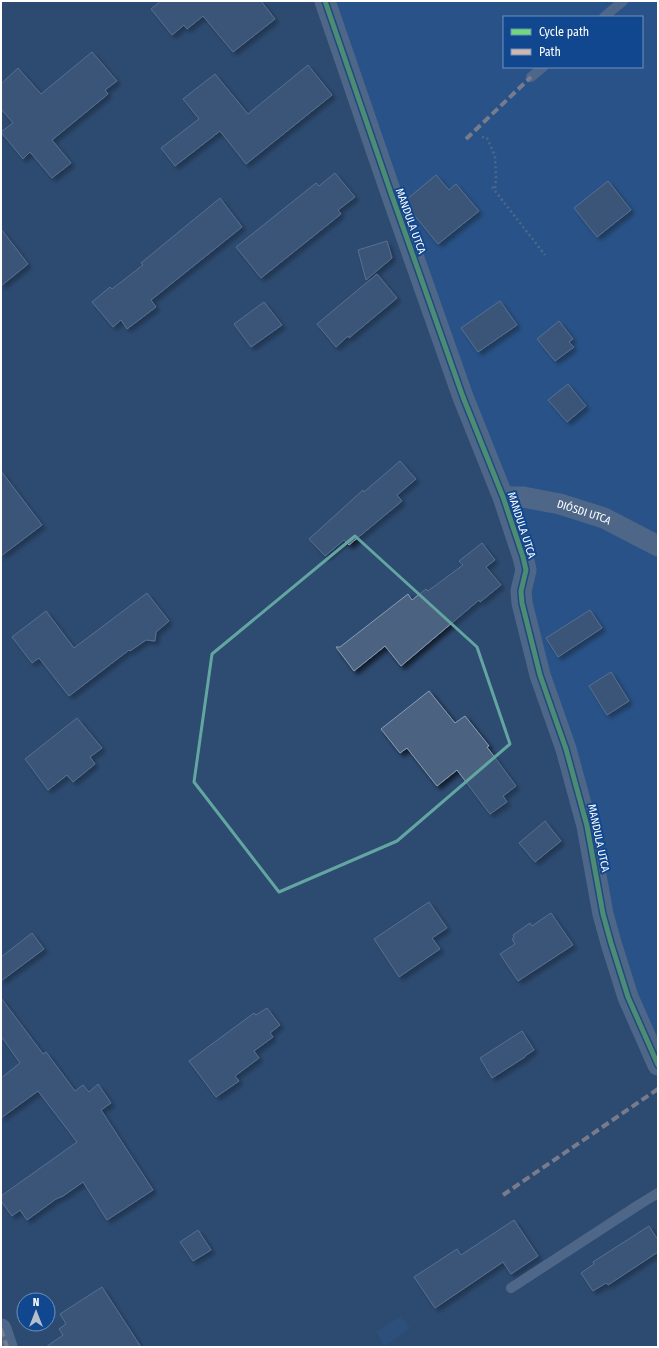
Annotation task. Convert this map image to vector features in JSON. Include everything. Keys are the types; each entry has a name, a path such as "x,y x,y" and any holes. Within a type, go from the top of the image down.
{"street":[{"name":"MANDULA UTCA","path":"325,1 461,390 503,497 524,557 526,570 521,591 522,603 540,675 566,749 587,826 603,914 628,997 658,1065"},
{"name":"DIÓSDI UTCA","path":"503,497 523,497 560,504 604,518 658,546"},
{"path":"1,1329 7,1347"}],"lane":[{"path":"605,16 623,1"},
{"path":"531,77 542,68"},
{"path":"511,1288 658,1193"}],"path":[{"path":"482,137 487,138 495,156 496,177 494,191"},
{"path":"492,187 545,255"}],"highlighted area":[{"path":"355,536 477,647 510,744 397,841 279,892 194,782 212,654"}],"shaded area":[{"path":"325,1 658,1 658,1065 540,675 526,570"},
{"path":"401,1316 410,1328 385,1346 376,1332"}],"building":[{"path":"161,1 261,1 275,19 233,52 203,16 187,29 184,25 172,35 151,9"},
{"path":"92,52 117,81 105,90 108,94 52,140 71,163 52,178 30,152 23,159 1,132 13,123 1,109 1,84 18,68 41,94"},
{"path":"308,65 332,95 246,164 220,131 175,166 161,148 199,119 183,99 215,74 248,114"},
{"path":"335,173 355,197 338,210 341,214 261,278 236,247 316,183 319,186"},
{"path":"436,175 449,190 456,184 479,211 438,244 410,210 406,200"},
{"path":"608,181 631,210 597,237 574,208"},
{"path":"220,198 242,227 151,300 156,307 127,329 121,320 113,327 92,302 110,287 112,289 143,265 141,263"},
{"path":"1,229 28,264 1,286"},
{"path":"387,241 392,258 366,280 358,250"},
{"path":"377,274 397,298 336,347 317,324"},
{"path":"500,301 517,325 478,352 461,328"},
{"path":"264,302 282,325 251,347 234,324"},
{"path":"559,321 573,339 569,342 574,347 555,361 537,339"},
{"path":"568,384 586,406 567,422 548,400"},
{"path":"400,461 416,479 397,495 402,501 349,545 344,540 325,556 309,539 363,490 364,492"},
{"path":"1,471 42,525 1,556"},
{"path":"482,543 495,560 486,567 501,585 480,602 479,600 401,666 385,646 354,671 336,647 340,647 408,594 412,600 426,589 428,591 463,565 459,561"},
{"path":"147,593 169,621 156,632 155,641 146,640 130,651 129,650 69,696 39,658 32,663 12,637 46,611 74,648"},
{"path":"590,610 602,628 558,657 546,638"},
{"path":"611,672 629,701 607,715 589,686"},
{"path":"429,691 455,723 465,716 489,746 487,747 516,786 503,796 507,802 490,814 457,770 437,786 407,748 400,753 381,729"},
{"path":"77,718 102,748 90,757 95,764 73,782 67,775 48,790 25,759"},
{"path":"545,821 561,841 535,862 519,843"},
{"path":"429,902 447,928 432,938 440,949 399,977 374,939"},
{"path":"551,913 573,945 518,981 500,954 515,944 512,939 514,938 513,935 530,923 532,926"},
{"path":"32,933 44,949 1,981 1,957"},
{"path":"1,998 43,1054 46,1052 75,1091 83,1085 89,1092 98,1084 111,1103 101,1110 153,1190 107,1220 83,1182 27,1220 20,1210 12,1216 1,1201 1,1196 77,1142 38,1091 1,1118 1,1078 20,1063 1,1036"},
{"path":"267,1008 280,1025 270,1033 273,1037 254,1051 259,1058 235,1076 239,1081 216,1097 189,1061 254,1013 256,1015"},
{"path":"522,1031 534,1050 492,1078 480,1058"},
{"path":"514,1220 538,1256 511,1274 503,1262 435,1308 414,1277 457,1249 461,1255"},
{"path":"649,1226 658,1240 658,1252 608,1285 606,1283 593,1291 581,1273 594,1264 593,1262"},
{"path":"198,1230 211,1250 193,1261 180,1242"},
{"path":"102,1287 141,1347 46,1347 63,1335 59,1329 66,1324 60,1314"}],"marked path":[{"path":"466,139 531,77"},
{"path":"503,1195 658,1089"},
{"path":"1,1329 7,1347"}],"cycle path":[{"path":"325,1 463,397 503,497 523,557 526,570 521,591 522,603 540,675 566,749 587,826 603,914 628,997 658,1065"}]}
